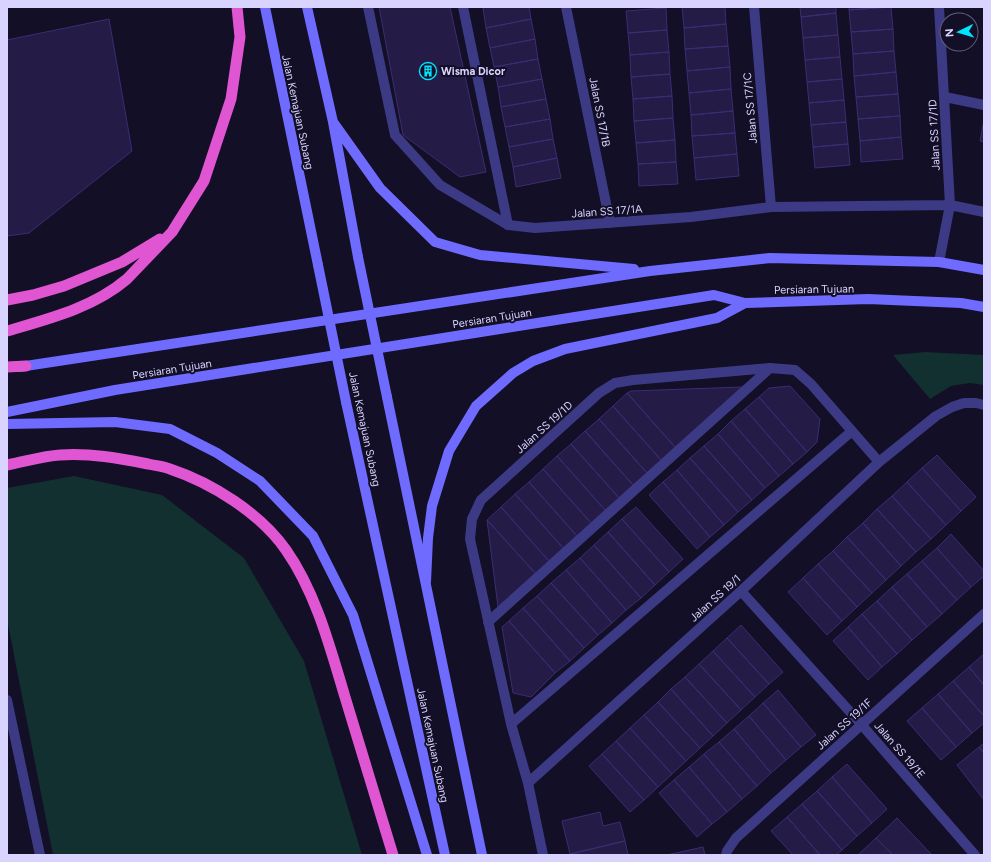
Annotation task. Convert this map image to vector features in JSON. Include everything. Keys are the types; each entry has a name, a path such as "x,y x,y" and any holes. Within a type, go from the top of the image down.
{"highway":[{"path":"7,331 70,311 119,286 172,232 204,181 231,99 240,37 237,7"},
{"path":"7,300 33,295 64,286 122,262 172,232"},
{"path":"7,369 26,366"},
{"path":"7,465 59,455 96,455 170,469 199,481 222,494 268,528 285,549 308,588 330,648 393,855"}],"main road":[{"name":"Jalan Kemajuan Subang","path":"265,7 346,402 445,855"},
{"path":"307,7 333,122 358,257 482,855"},
{"path":"333,122 380,188 435,242 480,255 650,271"},
{"name":"Persiaran Tujuan","path":"26,366 650,271 770,258 939,262 984,270"},
{"name":"Persiaran Tujuan","path":"7,412 123,388 714,295 745,303 868,299 961,303 984,307"},
{"path":"426,582 428,538 432,506 449,451 476,406 513,373 533,361 566,349 717,318 745,303"},
{"path":"7,424 115,422 170,429 217,453 260,481 313,536 353,615 427,855"}],"street":[{"name":"Jalan SS 17/1A","path":"368,7 395,135 440,185 508,224 535,228 691,217 771,207 950,206 984,212"},
{"path":"462,7 508,224"},
{"name":"Jalan SS 17/1B","path":"566,7 610,223"},
{"name":"Jalan SS 17/1C","path":"754,7 771,207"},
{"name":"Jalan SS 17/1D","path":"939,7 950,206 939,262"},
{"path":"945,97 984,105"},
{"path":"488,622 770,368"},
{"name":"Jalan SS 19/1D","path":"528,783 511,724 470,538 472,519 481,500 599,393 614,383 633,380 770,368 795,370 811,384 879,462"},
{"name":"Jalan SS 19/1","path":"528,783 741,591 879,462 936,416 952,407 964,403 984,405"},
{"path":"511,724 852,431"},
{"name":"Jalan SS 19/1E","path":"741,591 861,724 974,855"},
{"name":"Jalan SS 19/1F","path":"726,855 736,838 984,614"},
{"path":"7,700 40,855"},
{"path":"528,783 543,855"}],"green space":[{"path":"925,352 984,355 984,385 970,383 951,386 930,399 893,355"},
{"path":"74,476 162,495 244,558 304,661 362,855 53,855 7,619 7,488"}],"building":[{"name":"Wisma Dicor","path":"379,7 450,7 486,172 460,177 403,135"},
{"path":"529,7 531,19 486,28 483,8"},
{"path":"682,7 725,7 726,24 684,28"},
{"path":"800,7 836,7 836,13 801,17"},
{"path":"849,7 891,7 849,10"},
{"path":"891,7 893,29 851,32 849,10"},
{"path":"666,8 667,30 628,33 626,11"},
{"path":"836,13 838,35 803,38 801,17"},
{"path":"109,19 132,151 29,233 7,236 7,40"},
{"path":"531,19 535,39 490,48 486,28"},
{"path":"726,24 728,46 685,49 684,28"},
{"path":"893,29 894,51 853,54 851,32"},
{"path":"667,30 669,52 630,55 628,33"},
{"path":"838,35 840,57 805,60 803,38"},
{"path":"535,39 538,59 494,67 490,48"},
{"path":"728,46 730,67 687,71 685,49"},
{"path":"894,51 896,72 854,76 853,54"},
{"path":"669,52 670,74 631,77 630,55"},
{"path":"840,57 842,79 807,82 805,60"},
{"path":"538,59 542,79 498,87 494,67"},
{"path":"730,67 731,89 689,93 687,71"},
{"path":"896,72 898,94 856,97 854,76"},
{"path":"670,74 672,96 633,99 631,77"},
{"path":"542,79 546,99 501,107 498,87"},
{"path":"842,79 844,100 809,103 807,82"},
{"path":"731,89 733,111 691,115 689,93"},
{"path":"898,94 900,116 858,119 856,97"},
{"path":"672,96 673,118 634,121 633,99"},
{"path":"546,99 550,119 505,127 501,107"},
{"path":"844,100 846,122 811,125 809,103"},
{"path":"733,111 735,133 692,136 691,115"},
{"path":"900,116 901,137 860,141 858,119"},
{"path":"673,118 675,140 636,143 634,121"},
{"path":"550,119 553,139 509,147 505,127"},
{"path":"984,120 984,142 980,141"},
{"path":"846,122 848,144 813,147 811,125"},
{"path":"735,133 737,154 694,158 692,136"},
{"path":"901,137 903,159 861,162 860,141"},
{"path":"553,139 557,158 513,167 509,147"},
{"path":"675,140 676,162 638,164 636,143"},
{"path":"848,144 850,165 815,168 813,147"},
{"path":"737,154 739,176 696,180 694,158"},
{"path":"557,158 561,178 516,187 513,167"},
{"path":"676,162 678,184 639,186 638,164"},
{"path":"790,386 820,419 817,442 807,452 759,397 769,388"},
{"path":"742,387 675,447 627,393 631,391"},
{"path":"627,393 675,447 661,460 613,406"},
{"path":"759,397 807,452 793,464 745,409"},
{"path":"613,406 661,460 647,473 599,419"},
{"path":"745,409 793,464 779,476 731,421"},
{"path":"599,419 647,473 633,485 585,431"},
{"path":"731,421 779,476 765,488 718,434"},
{"path":"585,431 633,485 619,498 571,444"},
{"path":"718,434 765,488 752,500 704,446"},
{"path":"571,444 619,498 605,510 557,456"},
{"path":"704,446 752,500 738,512 690,458"},
{"path":"937,455 976,497 961,511 922,468"},
{"path":"557,456 605,510 591,523 543,469"},
{"path":"690,458 738,512 724,525 677,470"},
{"path":"922,468 961,511 946,525 907,482"},
{"path":"543,469 591,523 577,536 529,482"},
{"path":"677,470 724,525 710,537 663,482"},
{"path":"529,482 577,536 563,548 515,494"},
{"path":"663,482 710,537 697,549 649,495"},
{"path":"907,482 946,525 931,539 892,496"},
{"path":"515,494 563,548 549,561 501,507"},
{"path":"892,496 931,539 916,552 877,509"},
{"path":"501,507 549,561 536,574 487,520"},
{"path":"636,507 683,559 669,572 622,519"},
{"path":"877,509 916,552 901,566 863,523"},
{"path":"622,519 669,572 655,585 608,532"},
{"path":"487,520 536,574 498,607"},
{"path":"863,523 901,566 886,580 847,537"},
{"path":"608,532 655,585 641,598 594,545"},
{"path":"951,534 984,571 984,576 971,587 937,548"},
{"path":"847,537 886,580 872,593 833,551"},
{"path":"594,545 641,598 626,610 580,558"},
{"path":"937,548 971,587 957,600 922,561"},
{"path":"833,551 872,593 857,607 818,564"},
{"path":"580,558 626,610 612,623 566,570"},
{"path":"922,561 957,600 942,614 907,574"},
{"path":"818,564 857,607 842,621 803,578"},
{"path":"566,570 612,623 598,635 551,583"},
{"path":"907,574 942,614 927,627 892,587"},
{"path":"803,578 842,621 827,635 788,592"},
{"path":"551,583 598,635 584,648 537,596"},
{"path":"892,587 927,627 912,640 877,601"},
{"path":"537,596 584,648 570,661 523,608"},
{"path":"877,601 912,640 897,654 862,614"},
{"path":"523,608 570,661 555,673 509,621"},
{"path":"862,614 897,654 882,667 848,627"},
{"path":"509,621 555,673 531,697 513,693 502,627"},
{"path":"741,625 783,672 769,684 727,638"},
{"path":"848,627 882,667 868,680 833,641"},
{"path":"727,638 769,684 755,697 713,651"},
{"path":"713,651 755,697 741,710 699,664"},
{"path":"984,654 984,685 969,667"},
{"path":"699,664 741,710 727,723 685,677"},
{"path":"969,667 984,685 984,716 953,681"},
{"path":"685,677 727,723 713,736 671,689"},
{"path":"953,681 984,716 984,723 972,733 938,694"},
{"path":"671,689 713,736 700,748 658,702"},
{"path":"778,690 816,735 801,747 763,703"},
{"path":"938,694 972,733 956,747 922,708"},
{"path":"658,702 700,748 686,761 644,715"},
{"path":"763,703 801,747 786,760 749,716"},
{"path":"922,708 956,747 941,760 907,721"},
{"path":"644,715 686,761 672,774 630,728"},
{"path":"749,716 786,760 771,773 734,729"},
{"path":"630,728 672,774 658,787 616,741"},
{"path":"734,729 771,773 757,786 719,742"},
{"path":"616,741 658,787 644,800 602,754"},
{"path":"719,742 757,786 742,799 704,754"},
{"path":"984,743 984,753 979,747"},
{"path":"979,747 984,753 984,800 957,765"},
{"path":"602,754 644,800 630,812 589,766"},
{"path":"704,754 742,799 727,812 689,767"},
{"path":"847,764 887,809 872,823 832,777"},
{"path":"689,767 727,812 712,824 674,780"},
{"path":"832,777 872,823 857,836 817,791"},
{"path":"674,780 712,824 697,837 659,793"},
{"path":"817,791 857,836 842,850 802,804"},
{"path":"802,804 842,850 836,855 820,855 787,817"},
{"path":"600,812 603,826 620,822 625,841 570,854 562,821"},
{"path":"787,817 820,855 793,855 771,831"},
{"path":"897,818 932,855 893,855 876,838"},
{"path":"876,838 893,855 858,855"},
{"path":"625,841 628,855 570,855 570,854"},
{"path":"703,847 705,855 667,855"}],"place":[{"name":"Wisma Dicor","path":"428,71"}]}
